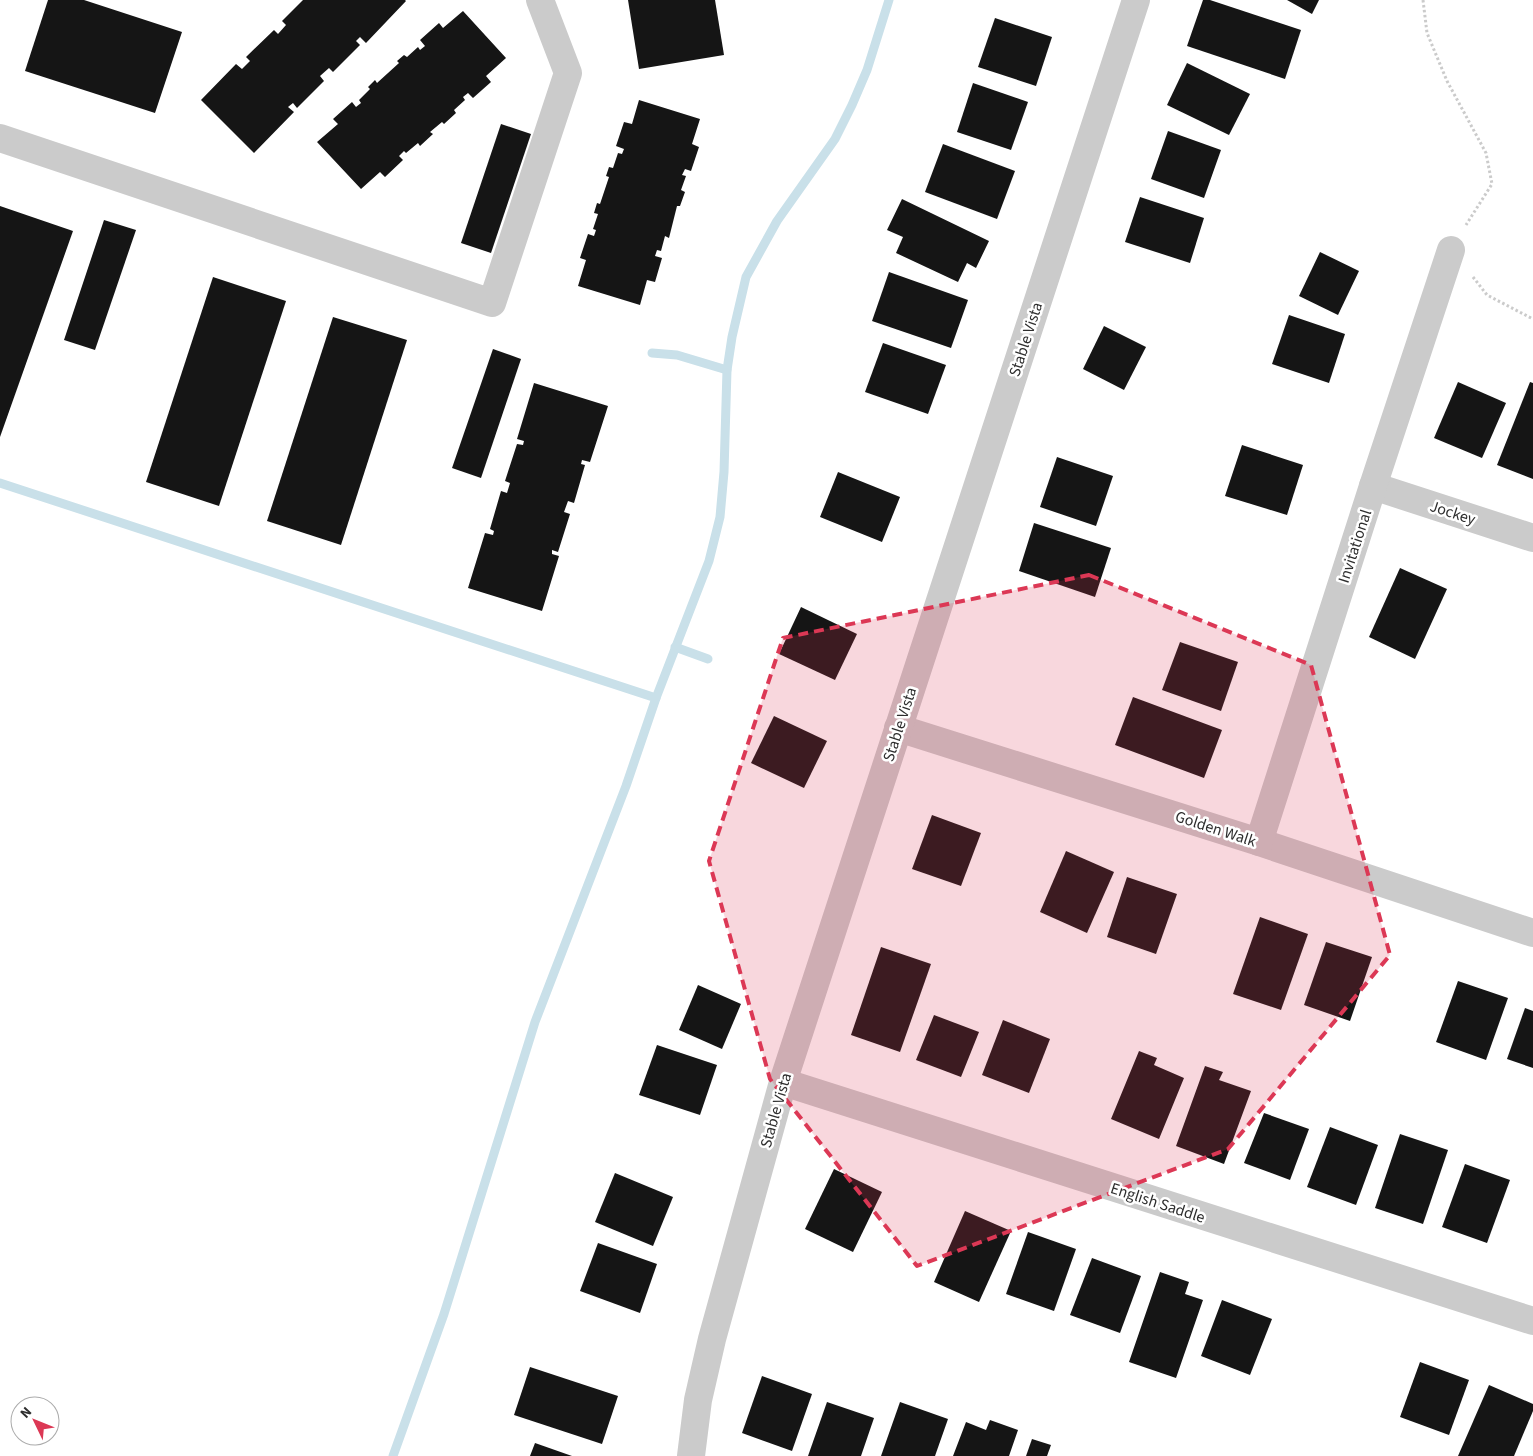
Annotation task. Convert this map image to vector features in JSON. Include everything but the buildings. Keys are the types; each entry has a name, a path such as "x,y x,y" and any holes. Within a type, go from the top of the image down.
{"street":[{"path":"2,139 492,303 568,73 540,0"},
{"name":"Stable Vista","path":"691,1456 698,1400 712,1339 783,1082 1136,0"},
{"name":"Invitational","path":"1259,842 1451,250"},
{"name":"Jockey","path":"1373,486 1533,538"},
{"name":"Golden Walk","path":"898,728 1259,842 1533,933"},
{"name":"English Saddle","path":"783,1082 1533,1321"}],"path":[{"path":"1423,0 1428,33 1447,81 1486,153 1492,184 1451,250 1487,296 1533,319"}],"highlighted area":[{"path":"1089,575 1311,665 1390,955 1228,1149 917,1266 770,1079 709,861 783,638"}],"waterway":[{"path":"393,1456 444,1314 535,1022 626,786 656,698 709,561 720,517 724,472 727,370 732,337 746,277 777,221 835,139 867,70 889,0"},
{"path":"652,353 677,355 727,370"},
{"path":"0,483 656,698"},
{"path":"675,647 708,659"}]}
